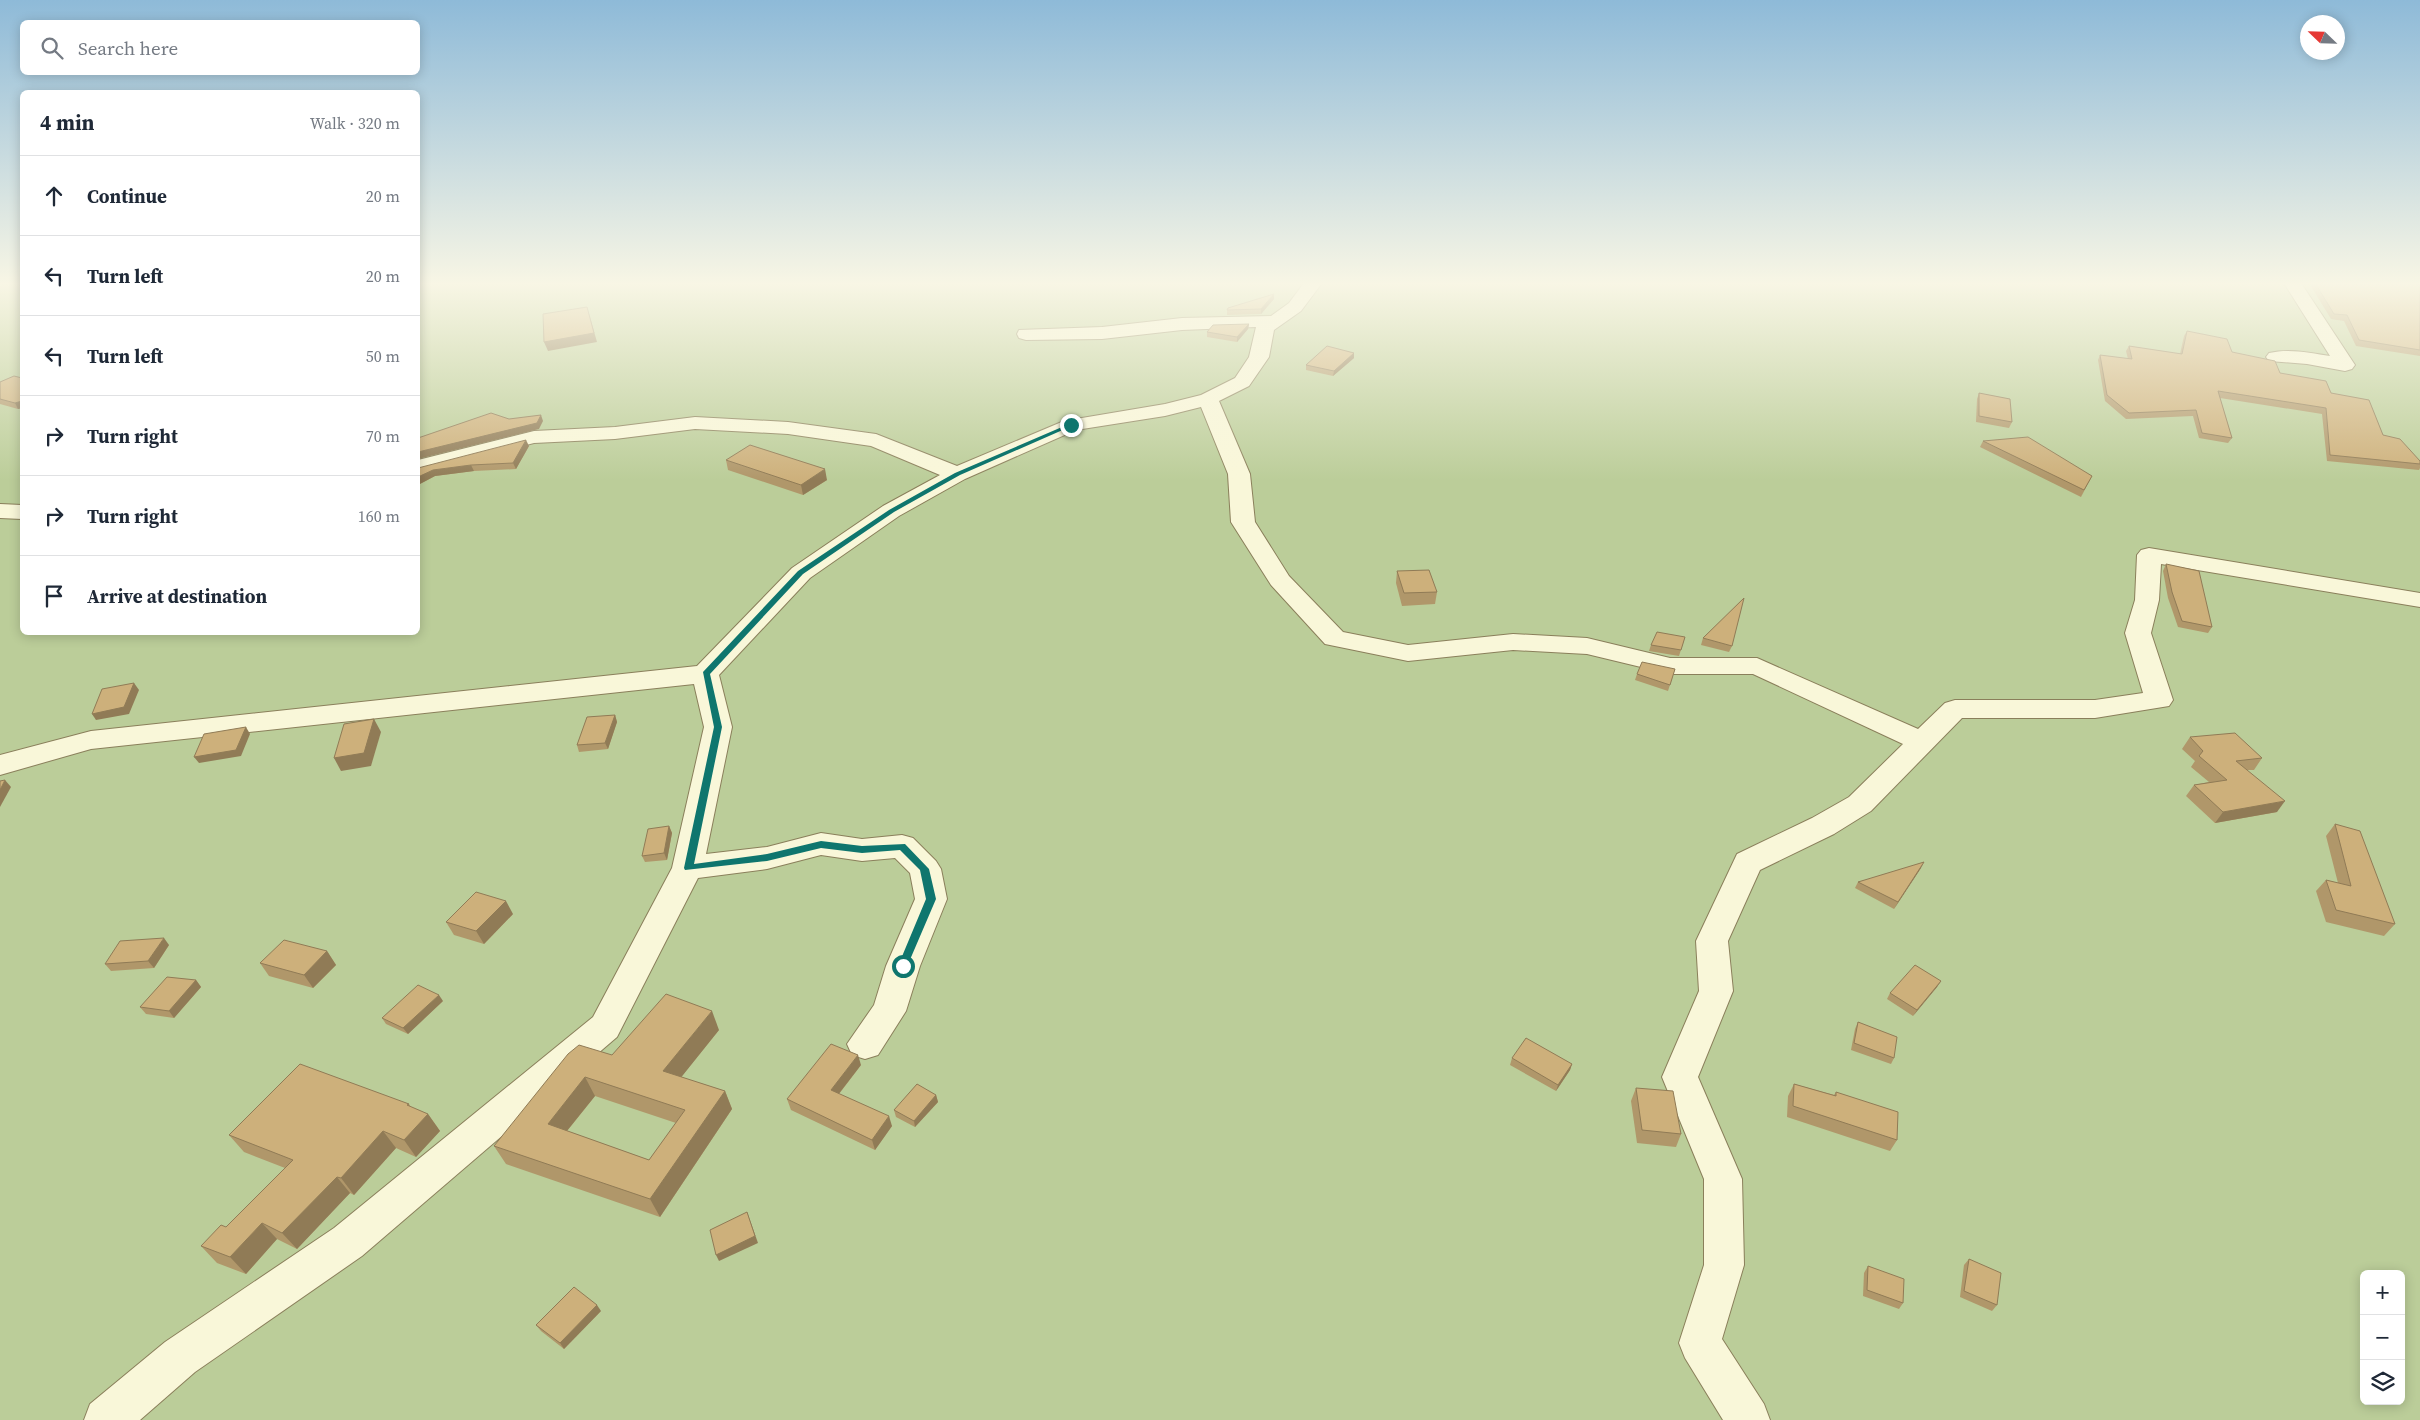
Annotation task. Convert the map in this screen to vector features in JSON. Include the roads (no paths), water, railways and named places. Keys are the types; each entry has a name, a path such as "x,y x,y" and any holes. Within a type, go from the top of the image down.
{"street":[{"path":"0,765 91,740 706,674 801,573 891,511 957,474 1071,425 1165,410 1208,399 1242,382 1259,357 1261,349"},
{"path":"2276,357 2307,358 2345,365 2335,349"},
{"path":"1208,399 1239,474 1243,522 1280,580 1334,638 1408,653 1513,642 1586,646 1670,666 1758,666 1922,742"},
{"path":"420,466 534,437 615,433 695,423 788,428 876,440 957,474"},
{"path":"0,511 20,512"},
{"path":"1748,1420 1700,1343 1724,1265 1723,1179 1680,1077 1716,991 1712,940 1748,862 1823,826 1860,804 1955,709 2095,709 2159,700 2138,634 2147,600 2149,555 2420,600"},
{"path":"106,1420 180,1358 348,1242 605,1027 688,868 718,727 706,674"},
{"path":"688,868 767,858 821,844 862,850 902,846 925,869 931,899 903,966 890,1010 865,1044"}]}
